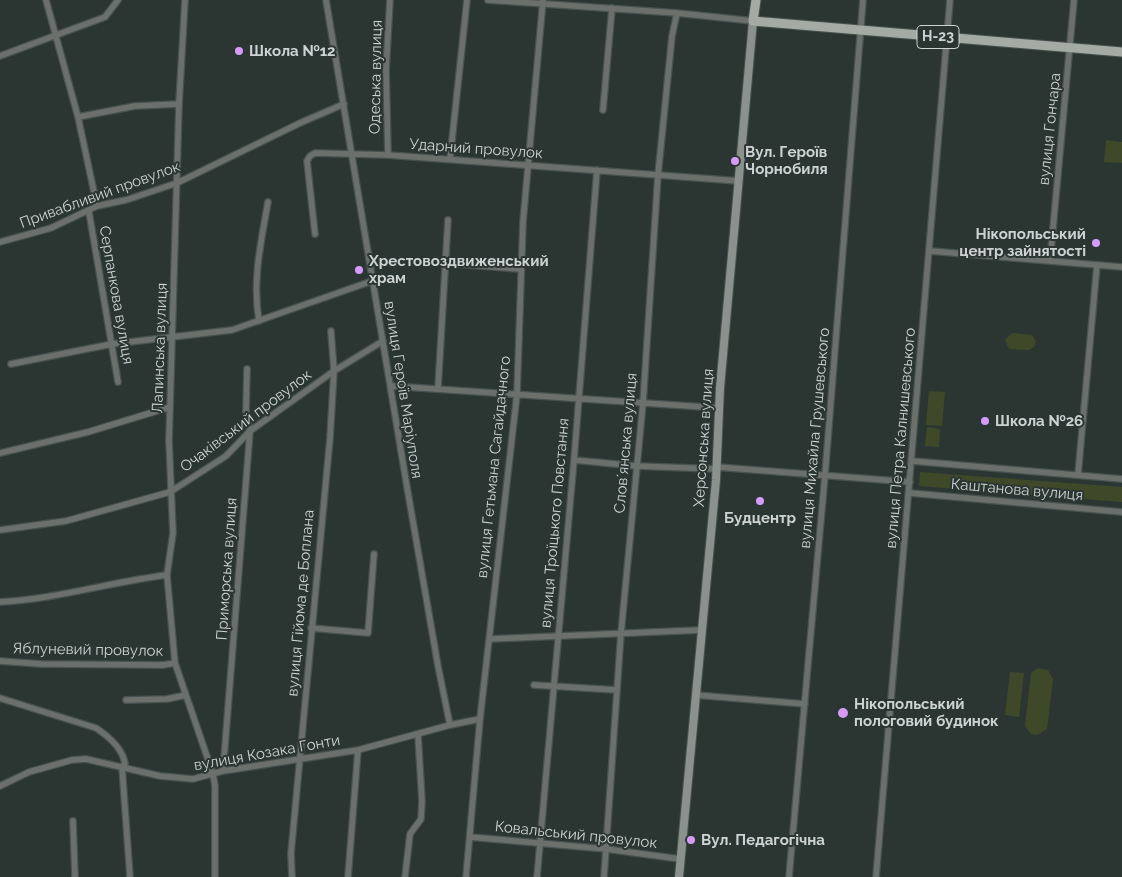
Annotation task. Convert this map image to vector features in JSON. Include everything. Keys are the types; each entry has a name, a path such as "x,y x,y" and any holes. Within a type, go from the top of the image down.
{"main road":[{"name":"Херсонська вулиця","path":"678,877 717,468 719,408 756,0"},
{"name":"Н-23","path":"753,21 1122,52"}],"street":[{"name":"Серпанкова вулиця","path":"46,0 78,117 97,206"},
{"path":"0,56 105,17 118,0"},
{"name":"Лапинська вулиця","path":"185,0 178,104 174,338 170,406 170,492 173,533 167,575 175,663 213,774 215,786 215,877"},
{"name":"вулиця Героїв Маріуполя","path":"326,0 353,154 382,341 438,666 450,725"},
{"name":"Одеська вулиця","path":"388,155 386,69 390,0"},
{"path":"450,159 468,0"},
{"path":"488,0 543,2 753,21"},
{"name":"вулиця Михайла Грушевського","path":"789,877 826,475 863,0"},
{"name":"вулиця Петра Калнишевського","path":"876,877 910,493 950,0"},
{"name":"вулиця Гончара","path":"1050,261 1074,0"},
{"name":"вулиця Гетьмана Сагайдачного","path":"466,877 480,719 517,394 520,269 543,2"},
{"path":"603,110 612,8"},
{"name":"Словʼянська вулиця","path":"604,877 617,690 643,403 658,175 672,36 677,13"},
{"path":"78,117 135,106 178,104"},
{"name":"Привабливий провулок","path":"0,242 51,228 89,212 97,206 126,200 177,184 300,122 344,104"},
{"path":"315,234 307,161 315,153 353,154"},
{"name":"Ударний провулок","path":"353,154 597,170"},
{"path":"597,170 739,182"},
{"name":"вулиця Троїцького Повстання","path":"537,877 574,460 597,170"},
{"path":"259,321 256,304 257,271 268,202"},
{"name":"Серпанкова вулиця","path":"89,212 118,382"},
{"path":"438,388 448,220"},
{"path":"930,251 1122,267"},
{"path":"445,263 520,269"},
{"path":"1078,475 1097,265"},
{"path":"11,364 112,344 232,330 372,281"},
{"name":"вулиця Гійома де Боплана","path":"292,877 291,853 330,438 334,371 331,331"},
{"name":"Очаківський провулок","path":"0,530 66,521 170,492 226,456 250,431 334,371 382,341"},
{"name":"Приморська вулиця","path":"223,771 250,431 246,411 247,369"},
{"path":"391,386 719,408"},
{"path":"0,453 88,432 170,406"},
{"path":"574,460 636,466 717,468 910,482"},
{"name":"Каштанова вулиця","path":"912,461 1122,479"},
{"name":"Каштанова вулиця","path":"910,493 1122,512"},
{"path":"311,628 368,633 374,554"},
{"path":"0,602 29,601 86,591 128,580 167,575"},
{"path":"490,640 701,630"},
{"name":"Яблуневий провулок","path":"0,661 58,664 163,665 175,663"},
{"path":"534,685 617,690"},
{"path":"126,700 167,699 186,695"},
{"path":"695,695 805,704"},
{"path":"0,698 96,728 108,736 124,757 125,764 122,767 130,877"},
{"name":"вулиця Козака Гонти","path":"0,786 29,772 86,759 181,779 194,779 223,771 358,750 450,725 480,719"},
{"path":"405,877 410,834 421,819 422,801 418,735"},
{"path":"348,877 358,750"},
{"path":"73,820 75,877"},
{"name":"Ковальський провулок","path":"470,837 606,849 680,859"}],"green space":[{"path":"1106,140 1122,142 1122,163 1104,162"},
{"path":"1012,333 1032,335 1036,342 1034,347 1029,350 1009,349 1005,340"},
{"path":"929,391 945,392 942,426 926,425"},
{"path":"927,427 940,429 939,447 925,446"},
{"path":"920,472 1122,487 1122,502 919,486"},
{"path":"1038,668 1048,670 1053,679 1047,729 1037,735 1031,734 1025,726 1031,673"},
{"path":"1010,672 1024,673 1019,717 1005,715"}],"place":[{"name":"Школа №12","path":"239,51"},
{"name":"Вул. Героїв Чорнобиля","path":"735,161"},
{"name":"Нікопольський центр зайнятості","path":"1096,243"},
{"name":"Хрестовоздвиженський храм","path":"359,270"},
{"name":"Школа №26","path":"985,421"},
{"name":"Будцентр","path":"760,501"},
{"name":"Нікопольський пологовий будинок","path":"843,713"},
{"name":"Вул. Педагогічна","path":"691,840"}]}
